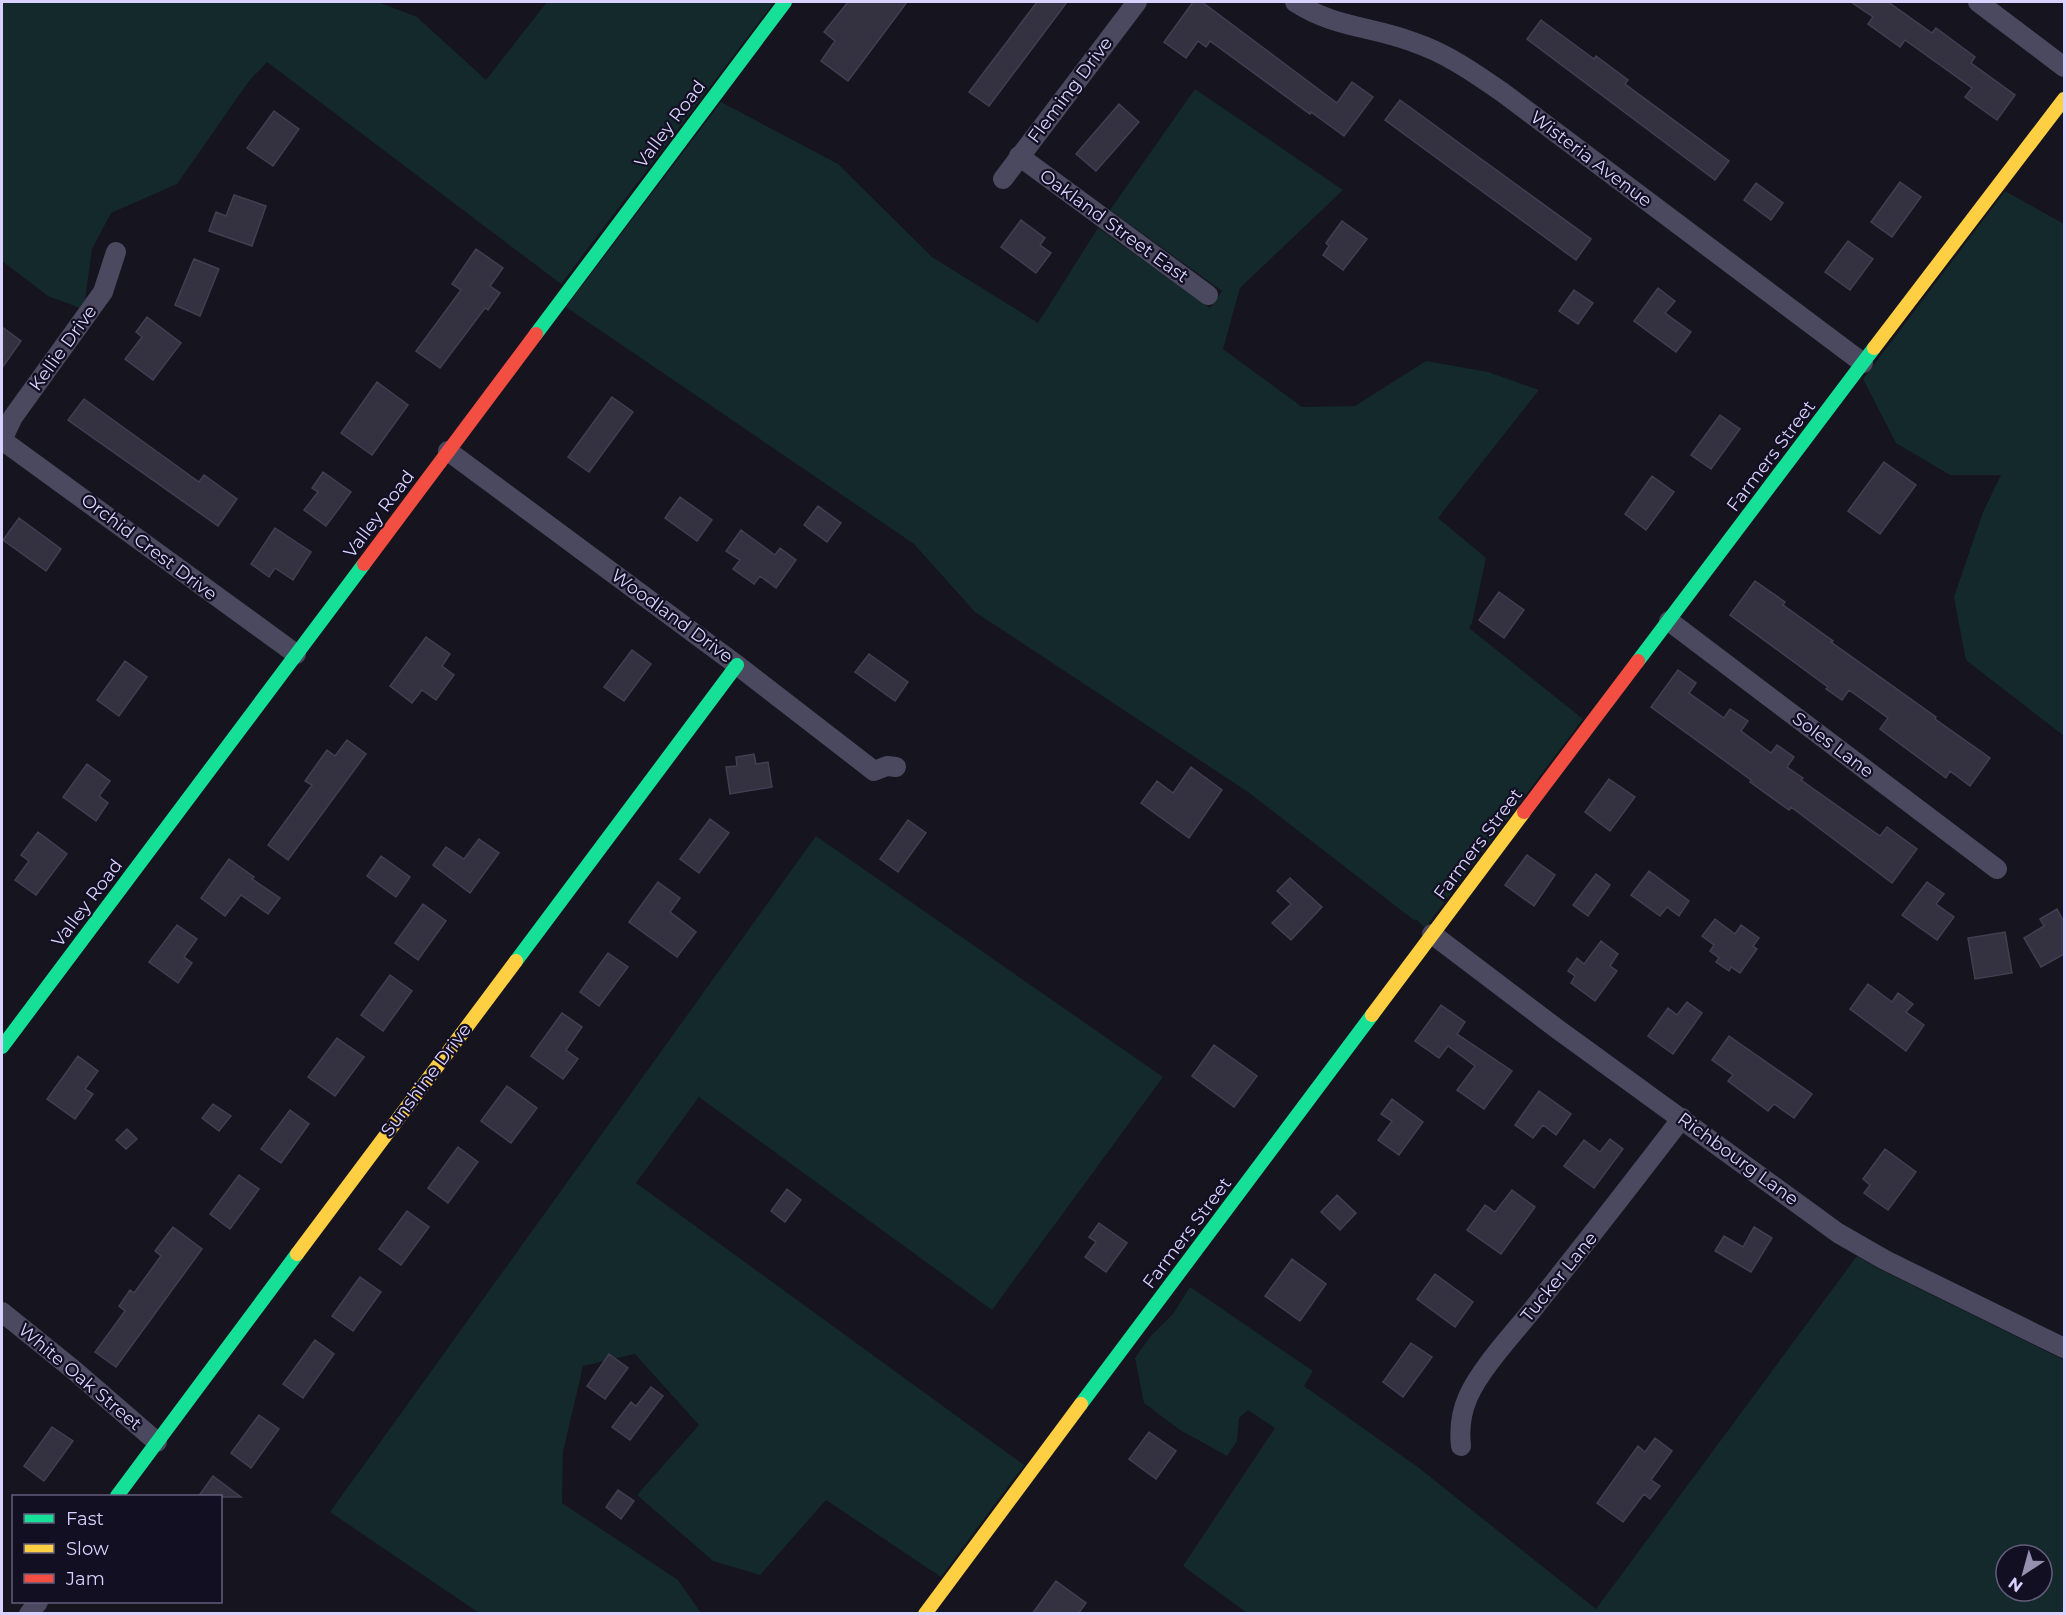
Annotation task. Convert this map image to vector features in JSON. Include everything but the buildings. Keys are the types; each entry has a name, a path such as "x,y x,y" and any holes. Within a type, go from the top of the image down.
{"street":[{"name":"Valley Road","path":"2,1047 785,2"},
{"name":"Fleming Drive","path":"1002,178 1137,2"},
{"name":"Wisteria Avenue","path":"1295,2 1338,23 1391,34 1450,57 1502,92 1863,363"},
{"path":"1978,2 2064,67"},
{"name":"Farmers Street","path":"925,1614 1432,934 2064,99"},
{"name":"Oakland Street East","path":"1019,156 1208,295"},
{"name":"Kellie Drive","path":"2,440 13,417 103,292 116,252"},
{"name":"Orchid Crest Drive","path":"2,440 296,654"},
{"name":"Woodland Drive","path":"448,451 737,664 848,749 866,766 874,771 887,766 896,767"},
{"name":"Soles Lane","path":"1669,621 1997,869"},
{"name":"Sunshine Drive","path":"118,1495 737,664"},
{"name":"Richbourg Lane","path":"1432,934 1547,1021 1838,1233 1884,1260 2064,1348"},
{"name":"Tucker Lane","path":"1461,1446 1459,1433 1462,1413 1469,1395 1486,1369 1593,1235 1682,1118"},
{"name":"White Oak Street","path":"2,1312 157,1442"}],"green space":[{"path":"2,2 378,2 417,17 486,80 547,2 774,2 561,284 267,62 249,81 177,184 111,213 92,249 85,300 80,308 48,296 2,261"},
{"path":"1195,89 1343,190 1240,288 1223,349 1302,407 1355,406 1426,361 1488,372 1539,390 1438,518 1486,558 1469,628 1583,719 1425,928 1248,792 975,612 914,544 566,307 721,102 838,164 932,257 1038,323 1098,228 1210,308 1222,291 1110,210"},
{"path":"2005,191 2064,224 2064,736 1967,661 1965,656 1954,597 1983,512 2001,475 1950,475 1896,443 1863,379"},
{"path":"816,836 1163,1077 992,1310 699,1097 636,1183 1024,1465 941,1577 826,1500 760,1575 713,1561 637,1495 699,1425 635,1354 583,1366 563,1452 562,1503 678,1580 701,1613 479,1613 330,1512"},
{"path":"1857,1256 2064,1360 2064,1613 1247,1613 1183,1566 1275,1428 1248,1410 1239,1418 1237,1441 1227,1456 1180,1430 1144,1403 1135,1358 1150,1337 1173,1314 1190,1287 1313,1371 1304,1386 1419,1468 1596,1609"}],"traffic: fast":[{"path":"536,334 785,2"},
{"path":"1638,661 1874,348"},
{"path":"2,1047 364,564"},
{"path":"516,961 737,665"},
{"path":"1081,1404 1372,1015"},
{"path":"118,1495 297,1254"}],"traffic: slow":[{"path":"1874,348 2064,99"},
{"path":"1372,1015 1524,812"},
{"path":"297,1254 516,961"},
{"path":"925,1614 1081,1404"}],"traffic: jam":[{"path":"364,564 536,334"},
{"path":"1524,812 1638,661"}]}
